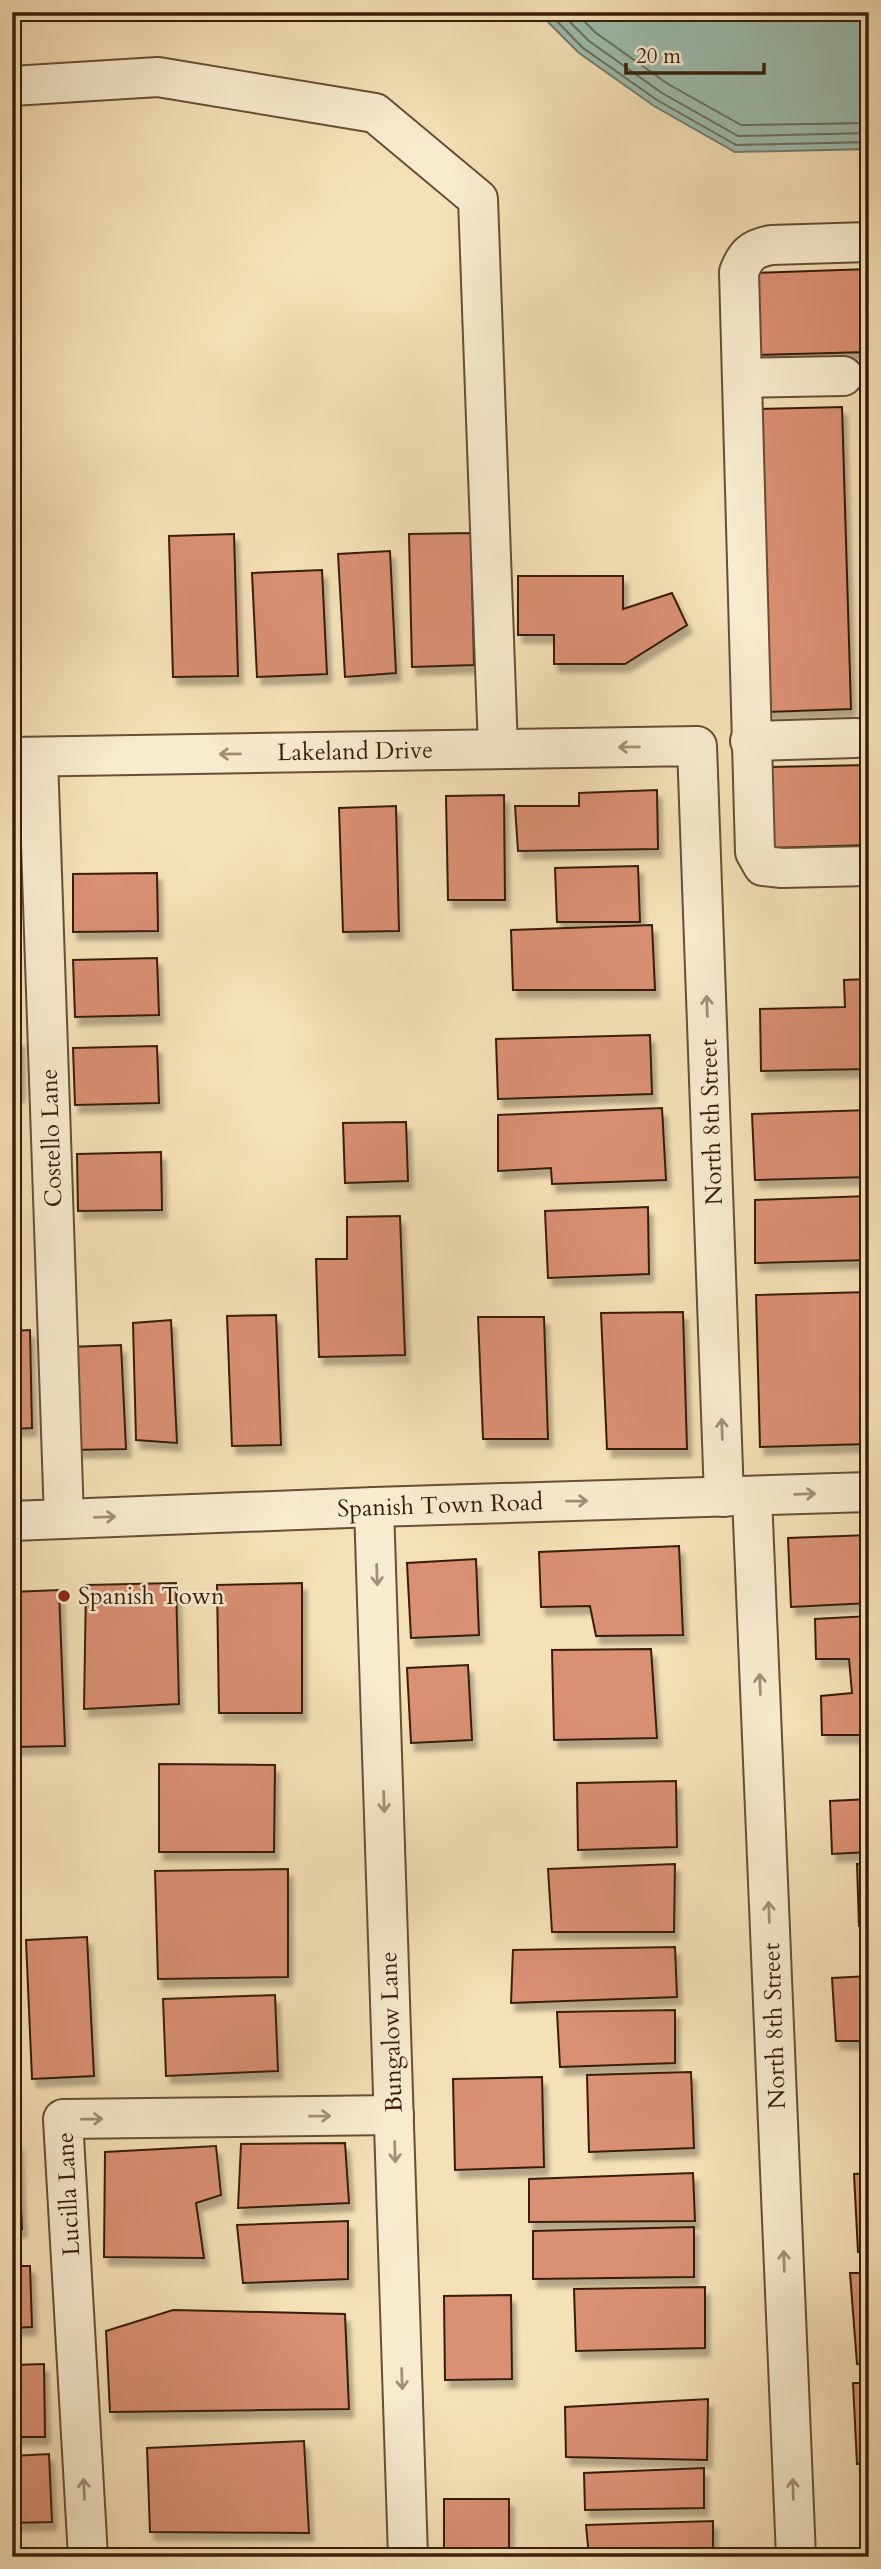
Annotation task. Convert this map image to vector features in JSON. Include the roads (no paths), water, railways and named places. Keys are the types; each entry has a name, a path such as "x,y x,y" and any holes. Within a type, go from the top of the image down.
{"street":[{"path":"12,86 158,77 375,113 478,199 498,749"},
{"path":"869,242 771,245 755,248 746,256 739,272 755,852 764,866 869,866"},
{"path":"742,378 856,375"},
{"path":"750,741 863,737"},
{"name":"Lakeland Drive","path":"25,757 697,746"},
{"name":"North 8th Street","path":"697,746 796,2557"},
{"name":"Costello Lane","path":"25,757 64,1519"},
{"name":"Spanish Town Road","path":"12,1521 869,1492"},
{"name":"Bungalow Lane","path":"374,1507 408,2557"},
{"name":"Lucilla Lane","path":"88,2557 64,2119 394,2115"}],"water":[{"path":"538,12 869,12 869,149 735,152 654,106 579,53"}],"place":[{"name":"Spanish Town","path":"64,1596"}]}
